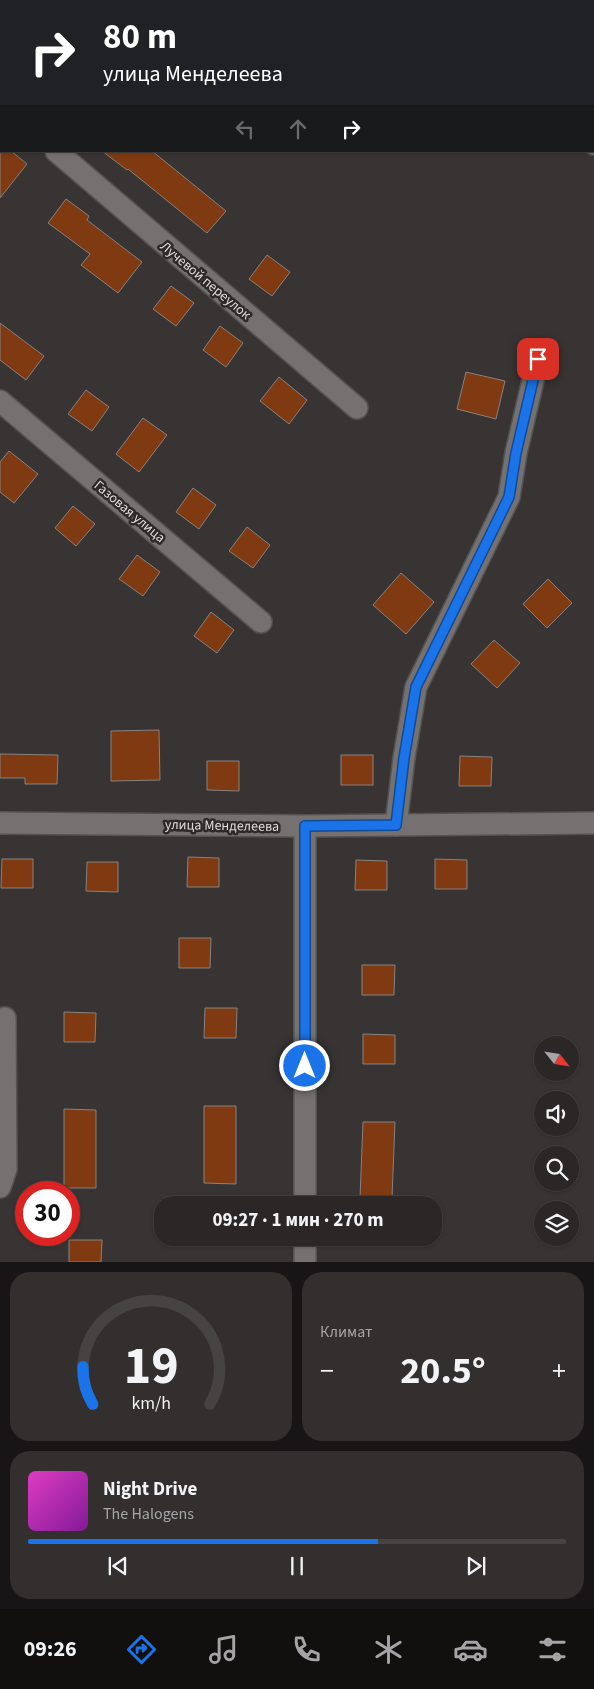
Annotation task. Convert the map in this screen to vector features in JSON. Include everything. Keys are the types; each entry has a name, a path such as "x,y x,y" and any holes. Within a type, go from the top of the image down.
{"street":[{"name":"Лучевой переулок","path":"57,152 357,408"},
{"path":"396,825 404,758 416,687 509,497 516,453 538,359"},
{"name":"Газовая улица","path":"0,400 260,622"},
{"name":"улица Менделеева","path":"0,822 305,826 594,823"},
{"path":"305,826 305,1196"},
{"path":"0,1186 6,1169 5,1018"},
{"path":"305,1246 306,1262"}],"building":[{"path":"0,152 12,152 27,164 0,198"},
{"path":"103,152 153,152 226,211 207,233"},
{"path":"66,199 89,216 87,220 142,262 118,293 81,265 90,254 48,223"},
{"path":"267,255 290,272 272,296 249,279"},
{"path":"171,286 194,303 176,326 153,309"},
{"path":"0,323 44,356 26,380 0,360"},
{"path":"220,326 243,343 226,367 203,350"},
{"path":"466,372 505,381 496,419 457,409"},
{"path":"279,377 307,400 289,424 260,401"},
{"path":"86,390 109,407 92,431 68,414"},
{"path":"143,418 167,435 139,472 116,454"},
{"path":"9,451 38,474 14,503 0,492 0,462"},
{"path":"193,488 216,505 199,529 176,512"},
{"path":"73,506 95,524 76,546 55,528"},
{"path":"247,527 270,545 253,568 229,551"},
{"path":"137,555 160,572 143,596 119,579"},
{"path":"401,573 434,602 406,634 373,605"},
{"path":"548,579 572,603 547,628 523,604"},
{"path":"211,612 234,630 217,653 194,636"},
{"path":"494,640 520,663 497,688 471,664"},
{"path":"159,730 160,780 111,781 111,731"},
{"path":"0,754 58,755 57,784 25,784 25,778 0,778"},
{"path":"341,755 373,755 373,785 341,785"},
{"path":"460,756 492,757 491,786 459,786"},
{"path":"207,761 239,761 239,791 207,790"},
{"path":"188,857 219,858 219,887 187,887"},
{"path":"2,859 33,859 33,888 1,888"},
{"path":"435,859 467,860 467,889 435,889"},
{"path":"356,860 387,861 387,890 355,890"},
{"path":"87,862 118,862 118,892 86,891"},
{"path":"179,938 211,938 210,968 179,968"},
{"path":"362,965 395,965 394,995 362,995"},
{"path":"205,1008 237,1008 236,1038 204,1038"},
{"path":"64,1012 96,1013 95,1042 64,1042"},
{"path":"363,1034 395,1035 395,1064 363,1064"},
{"path":"204,1106 236,1106 236,1184 204,1183"},
{"path":"64,1109 96,1110 96,1188 80,1188 80,1181 64,1181"},
{"path":"363,1122 395,1122 392,1196 360,1196"},
{"path":"80,1240 102,1240 101,1262 69,1262 69,1246 80,1246"}],"route":[{"path":"305,1066 305,826 396,825 404,758 416,687 509,497 516,453 538,359"}]}
